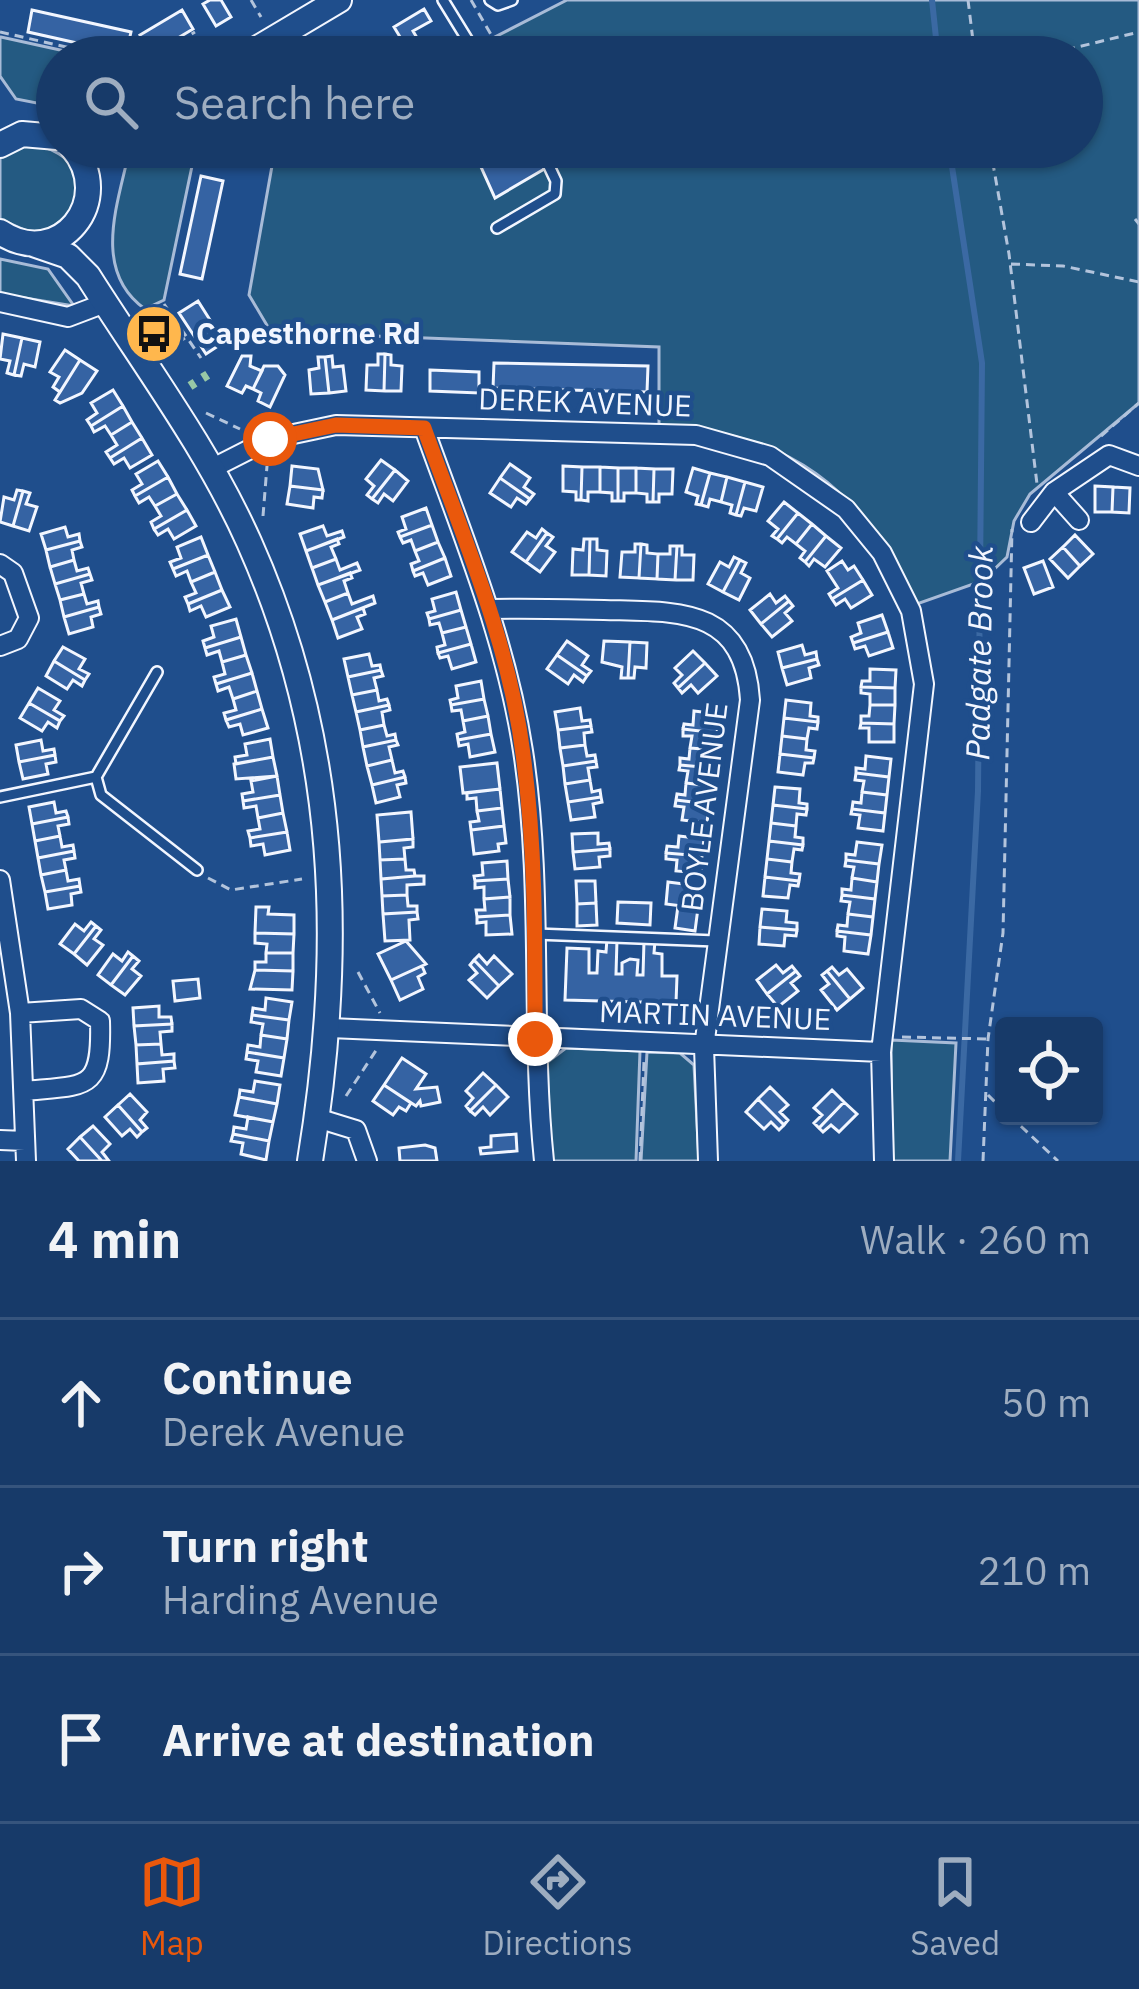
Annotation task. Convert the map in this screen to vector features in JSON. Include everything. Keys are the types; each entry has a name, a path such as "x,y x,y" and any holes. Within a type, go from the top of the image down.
{"street":[{"path":"278,36 339,0"},
{"path":"85,168 89,175"},
{"path":"88,276 82,241 92,168"},
{"path":"13,240 65,236 87,209"},
{"path":"13,240 68,256 88,276 211,470 278,613 315,759 331,882 330,1028 310,1161"},
{"path":"0,302 68,317 105,303"},
{"name":"DEREK AVENUE","path":"211,470 270,439 314,427 721,440 792,468 866,530 911,610 924,684 882,1044 884,1161"},
{"path":"424,428 490,608 523,750 544,1161"},
{"path":"1023,522 1054,492 1109,455 1139,466"},
{"path":"1054,492 1079,520"},
{"path":"0,564 13,573 28,618 18,639 0,646"},
{"name":"BOYLE AVENUE","path":"490,608 679,612 714,625 739,651 750,700 704,1047 709,1161"},
{"path":"0,880 6,960 20,1013 26,1151 0,1140"},
{"path":"20,1013 81,1009 100,1021 101,1064 95,1076 83,1085 25,1090"},
{"name":"MARTIN AVENUE","path":"330,1028 704,1047 882,1044"},
{"path":"317,1118 356,1130 367,1161"}],"lane":[{"path":"443,0 465,36"},
{"path":"490,0 498,5 512,0"},
{"path":"497,228 555,194 550,168"},
{"path":"158,672 96,777 100,795 197,870"},
{"path":"0,797 96,777"},
{"path":"536,934 718,941"}],"path":[{"path":"470,0 492,36"},
{"path":"968,0 972,36"},
{"path":"1103,39 1138,30"},
{"path":"0,32 36,40"},
{"path":"188,36 195,32"},
{"path":"994,168 1037,486 1030,494"},
{"path":"1010,264 1063,266 1139,282"},
{"path":"164,304 201,358"},
{"path":"165,351 186,337"},
{"path":"204,412 248,433"},
{"path":"262,518 268,452"},
{"path":"983,1161 985,1039 1003,933 1007,557 1023,522"},
{"path":"197,870 231,890 308,878"},
{"path":"358,972 381,1015"},
{"path":"882,1044 985,1039"},
{"path":"640,1161 645,1045"},
{"path":"346,1096 378,1048"},
{"path":"986,1093 995,1102"},
{"path":"1020,1125 1058,1161"}],"shaded area":[{"path":"567,0 1139,0 1139,403 1030,494 1014,521 1007,557 982,581 917,604 871,528 816,474 747,440 659,426 659,347 271,332 249,295 272,168 1103,168 1103,36 497,36"},
{"path":"0,37 36,45 36,103 16,99 0,76"},
{"path":"29,143 36,145 36,168 74,168 80,185 70,212 36,235 0,219 0,158"},
{"path":"125,168 192,168 164,300 145,309 130,295 114,261 117,204"},
{"path":"0,259 48,269 74,306 0,294"},
{"path":"891,1040 956,1043 950,1161 892,1161"},
{"path":"566,1048 640,1051 636,1161 551,1161 545,1064"},
{"path":"647,1052 680,1053 694,1065 699,1161 641,1161"}],"building":[{"path":"221,0 231,17 216,26 203,4"},
{"path":"424,9 431,21 413,31 416,36 399,36 394,27"},
{"path":"32,10 131,32 130,36 46,36 28,32"},
{"path":"182,10 193,29 181,36 140,35"},
{"path":"481,168 546,168 495,198"},
{"path":"201,176 223,181 202,279 180,274"},
{"path":"198,301 224,342 206,354 179,313"},
{"path":"3,334 22,338 14,375 7,373 10,361 0,359"},
{"path":"22,338 40,342 35,367 24,364 21,376 14,375"},
{"path":"65,350 80,360 60,392 53,387 59,377 50,372"},
{"path":"378,354 385,354 384,391 366,390 367,365 378,365"},
{"path":"385,354 391,355 391,365 402,366 401,391 384,391"},
{"path":"242,356 251,356 250,366 262,371 253,389 246,386 242,393 227,386"},
{"path":"332,356 333,367 343,366 346,391 329,393 325,357"},
{"path":"318,357 325,357 329,393 311,394 309,370 319,368"},
{"path":"80,360 97,371 82,393 60,403 55,400"},
{"path":"494,363 648,366 647,392 493,388"},
{"path":"264,366 278,366 285,375 270,407 258,401 261,393 253,389"},
{"path":"430,370 479,372 479,393 430,391"},
{"path":"113,390 123,406 91,426 87,420 97,413 91,403"},
{"path":"123,406 132,422 111,435 105,426 94,432 91,426"},
{"path":"132,422 142,438 110,458 106,452 117,445 111,435"},
{"path":"142,438 152,455 130,468 124,458 114,464 110,458"},
{"path":"381,460 395,470 372,499 367,495 374,486 366,479"},
{"path":"158,461 168,477 135,496 132,490 142,484 136,474"},
{"path":"510,464 530,478 524,487 534,494 530,499 500,478"},
{"path":"292,466 318,469 323,490 290,486"},
{"path":"563,466 582,467 581,500 576,500 576,492 563,491"},
{"path":"582,467 600,467 600,492 588,492 588,501 581,500"},
{"path":"600,467 618,468 618,501 612,501 612,493 600,492"},
{"path":"618,468 636,468 636,493 624,493 624,501 618,501"},
{"path":"636,468 654,469 653,502 647,502 647,494 636,493"},
{"path":"693,468 710,473 701,505 696,504 698,496 686,492"},
{"path":"654,469 673,469 672,494 659,494 659,502 653,502"},
{"path":"395,470 408,481 393,501 384,494 378,503 372,499"},
{"path":"710,473 727,477 721,502 710,499 708,507 701,505"},
{"path":"168,477 177,494 155,506 149,497 139,503 135,496"},
{"path":"727,477 745,482 736,515 730,513 732,505 721,502"},
{"path":"500,478 530,499 526,504 517,498 511,507 490,493"},
{"path":"745,482 763,487 756,511 744,508 741,516 736,515"},
{"path":"290,486 323,490 322,498 314,497 313,508 287,504"},
{"path":"1095,486 1113,487 1112,512 1095,512"},
{"path":"1113,487 1130,488 1129,513 1112,512"},
{"path":"17,490 23,491 13,526 0,522 4,497 14,500"},
{"path":"23,491 30,493 26,504 37,507 29,531 13,526"},
{"path":"177,494 187,510 154,529 151,522 161,516 155,506"},
{"path":"784,502 798,513 777,539 772,536 778,529 768,521"},
{"path":"426,508 432,525 400,537 398,532 406,529 402,517"},
{"path":"187,510 196,526 174,539 168,529 158,535 154,529"},
{"path":"798,513 812,524 796,544 787,537 782,543 777,539"},
{"path":"812,524 826,536 805,562 800,558 805,551 796,544"},
{"path":"432,525 438,542 415,551 411,540 403,543 400,537"},
{"path":"323,526 327,536 342,531 344,537 306,551 300,534"},
{"path":"65,527 68,537 79,534 80,541 46,550 41,534"},
{"path":"542,529 547,533 526,562 512,552 527,532 536,538"},
{"path":"547,533 553,537 546,546 555,552 540,572 526,562"},
{"path":"1075,535 1093,554 1080,566 1063,547"},
{"path":"826,536 841,548 825,567 814,559 809,566 805,562"},
{"path":"201,537 208,555 173,569 170,562 181,558 177,547"},
{"path":"337,539 339,544 331,547 336,559 312,568 306,551"},
{"path":"584,539 590,539 589,575 572,575 573,549 583,550"},
{"path":"590,539 597,539 597,550 607,551 606,576 589,575"},
{"path":"80,541 82,547 72,550 74,560 50,567 46,550"},
{"path":"438,542 445,558 413,571 411,564 419,561 415,551"},
{"path":"635,544 641,544 639,578 620,577 622,552 635,552"},
{"path":"641,544 647,545 647,553 658,554 657,579 639,578"},
{"path":"670,546 677,546 675,580 657,579 658,554 670,554"},
{"path":"677,546 682,546 682,555 694,555 693,580 675,580"},
{"path":"1063,547 1080,566 1068,578 1050,559"},
{"path":"208,555 215,572 191,582 187,571 176,576 173,569"},
{"path":"734,557 740,560 723,592 708,584 720,562 729,567"},
{"path":"445,558 451,576 428,585 423,573 415,576 413,571"},
{"path":"336,559 340,570 357,563 360,570 318,585 312,568"},
{"path":"74,560 77,571 88,568 90,574 55,584 50,567"},
{"path":"740,560 746,563 741,573 750,578 739,600 723,592"},
{"path":"842,561 848,570 854,566 863,580 832,599 829,594 838,588 827,571"},
{"path":"1043,561 1053,587 1034,594 1024,568"},
{"path":"215,572 222,590 188,604 185,597 196,593 191,582"},
{"path":"350,573 352,578 344,581 348,593 325,602 318,585"},
{"path":"90,574 92,580 81,583 84,594 60,600 55,584"},
{"path":"863,580 872,595 851,608 845,599 836,605 832,599"},
{"path":"222,590 230,607 206,617 201,606 190,611 188,604"},
{"path":"456,592 461,610 429,619 427,613 435,611 432,599"},
{"path":"348,593 352,604 373,596 375,603 332,620 325,602"},
{"path":"84,594 87,604 98,601 99,607 64,617 60,600"},
{"path":"770,594 776,603 785,596 789,601 761,624 750,610"},
{"path":"789,601 793,606 785,613 792,621 772,637 761,624"},
{"path":"99,607 101,614 91,617 93,627 69,634 64,617"},
{"path":"363,608 365,614 357,617 362,629 338,638 332,620"},
{"path":"461,610 466,627 442,633 439,623 430,625 429,619"},
{"path":"882,615 888,632 853,643 851,637 861,633 858,623"},
{"path":"236,619 241,637 205,648 203,641 214,637 211,626"},
{"path":"466,627 471,644 438,653 437,647 445,645 442,633"},
{"path":"888,632 893,648 869,656 865,646 855,649 853,643"},
{"path":"241,637 246,655 222,662 219,651 207,655 205,648"},
{"path":"567,641 588,656 582,665 591,671 587,676 557,655"},
{"path":"604,641 630,642 628,678 621,678 622,667 602,662"},
{"path":"630,642 647,643 646,668 635,667 634,678 628,678"},
{"path":"471,644 476,662 452,669 448,656 440,658 438,653"},
{"path":"802,645 805,655 816,652 817,659 782,668 778,652"},
{"path":"63,647 85,659 79,669 89,674 85,680 54,661"},
{"path":"693,651 705,663 678,688 674,683 682,675 675,668"},
{"path":"369,654 372,666 380,665 381,670 348,677 344,659"},
{"path":"246,655 252,673 216,684 214,677 225,674 222,662"},
{"path":"557,655 587,676 583,682 574,675 568,684 547,669"},
{"path":"817,659 819,665 809,668 811,678 787,685 782,668"},
{"path":"54,661 85,680 82,686 73,680 67,689 46,676"},
{"path":"705,663 717,676 698,693 691,685 682,693 678,688"},
{"path":"870,669 896,670 895,688 861,687 862,681 870,681"},
{"path":"381,670 383,676 374,678 377,690 352,695 348,677"},
{"path":"252,673 257,691 233,699 229,687 218,691 216,684"},
{"path":"481,681 484,699 451,705 450,700 458,698 456,686"},
{"path":"861,687 895,688 895,705 870,705 870,694 861,693"},
{"path":"38,688 60,701 54,710 64,716 60,721 29,703"},
{"path":"377,690 379,701 387,699 389,705 356,712 352,695"},
{"path":"257,691 262,709 226,720 224,713 236,710 233,699"},
{"path":"484,699 488,716 463,721 461,710 452,711 451,705"},
{"path":"786,700 811,703 810,716 818,717 818,722 784,718"},
{"path":"29,703 60,721 57,728 48,722 42,731 20,718"},
{"path":"389,705 390,710 382,712 384,725 360,730 356,712"},
{"path":"870,705 895,705 894,724 861,723 861,716 869,716"},
{"path":"580,708 582,721 590,720 591,726 558,730 555,712"},
{"path":"262,709 268,728 243,735 240,724 229,727 226,720"},
{"path":"694,711 719,714 717,733 683,729 684,724 693,725"},
{"path":"488,716 491,734 458,740 457,734 465,732 463,721"},
{"path":"784,718 818,722 817,729 809,728 807,739 782,736"},
{"path":"861,723 894,724 894,742 869,742 869,728 860,728"},
{"path":"384,725 387,736 395,734 396,740 363,747 360,730"},
{"path":"591,726 592,732 584,733 585,745 560,748 558,730"},
{"path":"683,729 717,733 715,750 690,748 692,736 683,736"},
{"path":"491,734 495,752 470,757 468,744 459,746 458,740"},
{"path":"782,736 807,739 806,750 815,751 814,758 780,754"},
{"path":"270,739 273,757 236,764 235,757 247,755 245,744"},
{"path":"41,740 43,751 54,749 55,755 19,762 16,745"},
{"path":"396,740 398,745 389,747 392,760 367,766 363,747"},
{"path":"585,745 587,756 595,755 596,761 563,766 560,748"},
{"path":"690,748 715,750 713,768 680,765 680,758 689,759"},
{"path":"780,754 814,758 813,763 805,763 803,775 778,772"},
{"path":"55,755 56,762 46,764 48,774 23,779 19,762"},
{"path":"866,756 891,759 889,777 856,773 856,768 865,769"},
{"path":"273,757 277,776 236,779 234,764"},
{"path":"392,760 395,773 403,771 405,777 372,785 367,766"},
{"path":"596,761 597,767 588,768 590,780 565,784 563,766"},
{"path":"497,763 500,789 463,793 460,767"},
{"path":"680,765 713,768 711,786 686,783 688,771 679,770"},
{"path":"856,773 889,777 887,795 862,792 864,781 855,780"},
{"path":"277,776 280,795 243,801 242,794 253,792 251,781"},
{"path":"405,777 406,783 397,785 400,797 376,803 372,785"},
{"path":"590,780 592,792 600,790 601,797 568,802 565,784"},
{"path":"686,783 711,786 709,804 676,800 677,794 685,795"},
{"path":"775,787 800,789 799,803 807,804 807,809 773,805"},
{"path":"500,789 502,808 477,811 476,798 467,799 467,793"},
{"path":"862,792 887,795 885,813 852,809 853,802 861,803"},
{"path":"280,795 283,813 258,818 256,806 244,808 243,801"},
{"path":"601,797 602,802 593,804 595,817 571,820 568,802"},
{"path":"676,800 709,804 707,823 682,820 684,807 675,806"},
{"path":"54,802 56,813 66,811 68,817 32,824 29,807"},
{"path":"773,805 807,809 806,815 797,814 796,826 771,823"},
{"path":"502,808 504,826 471,830 470,822 479,821 477,811"},
{"path":"852,809 885,813 883,831 858,828 860,815 851,814"},
{"path":"411,812 413,839 379,842 377,815"},
{"path":"283,813 287,832 250,838 248,831 260,829 258,818"},
{"path":"68,817 69,824 58,826 60,836 35,841 32,824"},
{"path":"771,823 796,826 795,837 803,838 803,845 769,841"},
{"path":"504,826 506,843 498,844 499,851 474,854 471,830"},
{"path":"287,832 290,850 265,855 263,844 251,846 250,838"},
{"path":"598,833 598,844 609,843 610,849 573,852 572,834"},
{"path":"60,836 62,847 73,845 74,851 38,858 35,841"},
{"path":"679,836 704,839 702,856 666,853 667,846 678,847"},
{"path":"413,839 413,847 404,848 405,859 380,860 379,842"},
{"path":"769,841 803,845 802,850 794,849 792,862 767,859"},
{"path":"857,842 882,845 879,864 846,860 846,854 855,855"},
{"path":"610,849 610,856 599,857 600,867 575,869 573,852"},
{"path":"74,851 75,858 64,860 66,870 41,875 38,858"},
{"path":"666,853 702,856 701,873 676,871 677,860 666,859"},
{"path":"405,859 406,870 414,870 415,876 381,879 380,860"},
{"path":"767,859 792,862 791,873 800,874 799,881 765,877"},
{"path":"846,860 879,864 877,882 852,878 854,867 845,866"},
{"path":"507,861 508,879 475,881 474,876 483,875 482,863"},
{"path":"66,870 68,881 79,879 80,886 45,892 41,875"},
{"path":"424,876 424,884 407,885 407,895 382,896 381,879"},
{"path":"765,877 799,881 798,886 790,885 788,898 763,896"},
{"path":"852,878 877,882 875,899 842,895 842,889 851,890"},
{"path":"508,879 510,897 484,899 484,887 475,888 475,881"},
{"path":"576,881 595,881 596,903 577,904"},
{"path":"668,882 700,886 698,908 666,904"},
{"path":"80,886 81,892 71,894 72,905 48,909 45,892"},
{"path":"407,895 408,906 417,906 417,912 383,914 382,896"},
{"path":"842,895 875,899 873,917 848,914 850,902 841,901"},
{"path":"510,897 510,915 477,917 476,910 485,910 484,899"},
{"path":"618,902 651,903 650,925 617,923"},
{"path":"596,903 597,925 577,926 577,904"},
{"path":"678,906 698,908 695,931 675,928"},
{"path":"256,907 269,907 268,914 294,915 294,934 255,933"},
{"path":"762,909 787,911 786,922 797,923 797,930 760,927"},
{"path":"417,912 418,919 409,920 410,940 385,941 383,914"},
{"path":"848,914 873,917 871,935 837,931 838,925 847,926"},
{"path":"510,915 512,934 486,935 486,922 477,923 477,917"},
{"path":"91,922 96,926 74,954 60,944 75,924 84,931"},
{"path":"96,926 101,930 94,939 103,945 87,965 74,954"},
{"path":"760,927 797,930 796,936 785,935 784,946 759,944"},
{"path":"837,931 871,935 868,954 844,951 845,937 837,936"},
{"path":"255,933 294,934 293,953 266,953 267,944 255,943"},
{"path":"607,939 617,940 616,974 622,974 622,963 630,959 638,960 637,975 643,975 644,941 655,941 654,953 662,954 662,976 677,976 676,1003 565,1000 567,948 589,949 589,973 597,973 598,951 606,952"},
{"path":"406,941 426,964 391,980 378,954"},
{"path":"128,952 133,956 111,985 98,975 113,954 122,961"},
{"path":"266,953 293,953 293,971 255,970 255,962 266,962"},
{"path":"479,955 487,964 494,956 512,974 499,986 474,960"},
{"path":"133,956 139,961 132,969 141,976 125,995 111,985"},
{"path":"474,960 499,986 487,998 469,980 477,973 470,965"},
{"path":"776,965 783,973 792,966 796,971 767,994 757,980"},
{"path":"422,966 425,973 418,977 423,989 400,1000 391,980"},
{"path":"832,967 839,975 847,969 863,988 850,999 827,971"},
{"path":"255,970 293,971 292,990 250,989"},
{"path":"796,971 800,976 791,983 798,991 778,1007 767,994"},
{"path":"827,971 850,999 837,1010 821,990 829,984 822,975"},
{"path":"198,979 200,998 175,1001 173,981"},
{"path":"266,998 292,1002 289,1020 252,1015 253,1008 265,1010"},
{"path":"159,1006 159,1017 171,1017 172,1024 134,1026 133,1008"},
{"path":"252,1015 289,1020 287,1039 261,1035 263,1024 251,1022"},
{"path":"172,1024 172,1031 160,1032 161,1044 136,1045 134,1026"},
{"path":"261,1035 287,1039 284,1058 247,1052 248,1045 260,1047"},
{"path":"161,1044 162,1055 174,1054 174,1061 137,1064 136,1045"},
{"path":"247,1052 284,1058 281,1076 256,1072 258,1061 246,1059"},
{"path":"402,1058 426,1074 416,1089 437,1087 440,1102 421,1106 420,1101 416,1106 384,1085"},
{"path":"174,1061 175,1068 163,1069 164,1081 138,1083 137,1064"},
{"path":"483,1073 496,1085 470,1111 466,1106 473,1098 466,1091"},
{"path":"255,1081 280,1085 277,1104 239,1097 240,1090 253,1092"},
{"path":"384,1085 411,1103 406,1111 399,1107 393,1115 373,1101"},
{"path":"496,1085 508,1097 490,1115 483,1107 475,1115 470,1111"},
{"path":"770,1087 788,1105 780,1112 788,1120 784,1125 758,1099"},
{"path":"832,1090 844,1102 819,1128 814,1123 822,1115 814,1108"},
{"path":"130,1094 147,1112 140,1120 147,1128 142,1132 118,1105"},
{"path":"239,1097 277,1104 273,1122 235,1115"},
{"path":"758,1099 784,1125 779,1130 771,1122 764,1129 746,1112"},
{"path":"844,1102 857,1114 839,1132 831,1125 823,1132 819,1128"},
{"path":"118,1105 142,1132 137,1137 130,1129 122,1136 105,1117"},
{"path":"248,1117 273,1122 269,1141 233,1134 234,1127 246,1129"},
{"path":"93,1126 110,1144 102,1152 109,1161 102,1161 80,1137"},
{"path":"233,1134 269,1141 266,1160 241,1154 243,1143 231,1141"},
{"path":"516,1134 517,1151 481,1154 480,1148 491,1147 491,1136"},
{"path":"80,1137 102,1161 79,1161 68,1149"},
{"path":"399,1148 435,1148 437,1161 400,1161"}],"waterway":[{"name":"Padgate Brook","path":"932,0 936,36"},
{"name":"Padgate Brook","path":"952,168 982,363 978,791 958,1161"}],"hedge":[{"path":"190,386 215,370"}],"place":[{"name":"Capesthorne Rd","path":"154,334"}],"route":[{"path":"270,439 336,425 424,428 490,608 523,750 535,883 535,1039"}]}
